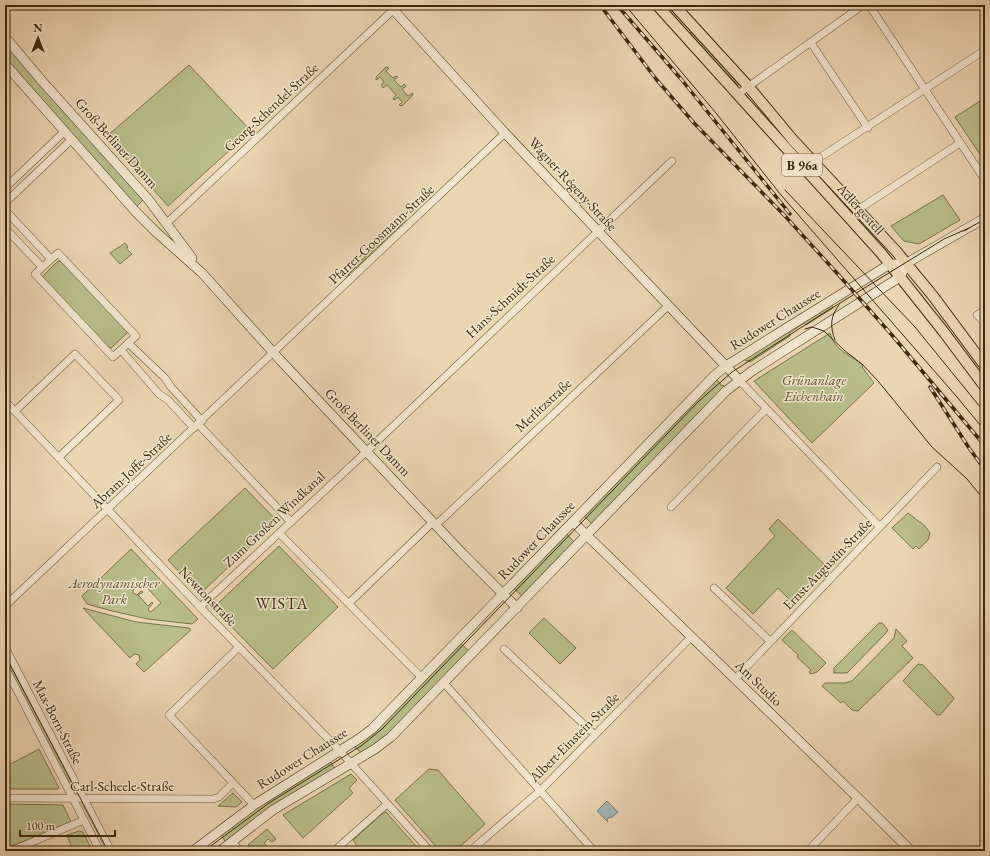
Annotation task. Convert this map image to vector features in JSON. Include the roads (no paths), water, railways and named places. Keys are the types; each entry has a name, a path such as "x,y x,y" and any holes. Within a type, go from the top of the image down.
{"main road":[{"name":"Adlergestell","path":"657,5 890,264 985,387"},
{"name":"Adlergestell","path":"674,5 748,86 813,162 896,251 933,296 985,366"},
{"name":"Wagner-Régeny-Straße","path":"391,7 505,133 739,380"},
{"name":"Groß-Berliner Damm","path":"5,37 148,199 167,223 202,273"},
{"name":"Groß-Berliner Damm","path":"5,64 135,210 156,232 202,273 434,524 517,608"},
{"path":"890,264 906,264 985,218"},
{"path":"156,232 167,223"},
{"name":"Rudower Chaussee","path":"193,851 254,805 372,729 715,375 726,366 890,264"},
{"path":"900,277 906,264"},
{"name":"Rudower Chaussee","path":"220,851 278,807 375,749 391,737 726,391 739,380 900,277"},
{"name":"Am Studio","path":"573,522 911,851"}],"street":[{"path":"738,94 863,5"},
{"path":"869,5 985,180"},
{"name":"Georg-Schendel-Straße","path":"167,223 391,7"},
{"path":"811,43 868,128"},
{"path":"813,162 868,128 924,89 985,50"},
{"path":"5,188 65,131"},
{"name":"Pfarrer-Goosmann-Straße","path":"274,352 505,133"},
{"path":"5,203 72,139"},
{"path":"859,210 960,143"},
{"name":"Hans-Schmidt-Straße","path":"367,451 672,161"},
{"path":"5,210 51,259"},
{"path":"5,228 42,267"},
{"path":"58,253 136,336 113,357 35,274 51,259 58,253"},
{"name":"Merlitzstraße","path":"349,603 668,306"},
{"path":"985,310 977,315 985,323"},
{"path":"128,342 160,373 198,424"},
{"path":"121,350 136,366 146,380 198,424 291,522"},
{"name":"Abram-Joffe-Straße","path":"5,606 274,352"},
{"path":"15,411 75,354 119,400 59,457"},
{"path":"739,380 880,527"},
{"name":"Newtonstraße","path":"5,401 200,607 340,751 430,851"},
{"path":"671,507 766,409"},
{"name":"Zum Großen Windkanal","path":"200,607 367,451"},
{"name":"Ernst-Augustin-Straße","path":"735,679 937,466"},
{"path":"280,532 422,678"},
{"path":"714,588 770,641"},
{"name":"Albert-Einstein-Straße","path":"470,851 541,790 691,637"},
{"name":"Max-Born-Straße","path":"5,647 111,851"},
{"path":"239,647 169,715 254,805"},
{"path":"504,649 595,735"},
{"name":"Max-Born-Straße","path":"5,667 100,851"},
{"path":"444,683 594,851"},
{"name":"Carl-Scheele-Straße","path":"5,798 214,799 219,797 233,783"},
{"path":"808,851 858,798"},
{"path":"334,851 387,804"},
{"path":"11,851 84,820"},
{"path":"232,842 240,851"}],"water":[{"path":"607,801 618,812 611,818 610,817 607,819 608,822 597,811"}],"tram line":[{"path":"625,5 716,113 781,195 985,431"},
{"path":"785,190 915,327 985,413"},
{"path":"964,231 985,219"},
{"path":"204,851 269,803 361,746 382,729 699,401 732,372 819,316 944,239 969,228"},
{"path":"835,340 832,331 832,317 839,305"},
{"path":"805,329 812,327 824,331 845,351 862,364 878,381 932,447 967,479 985,501"},
{"path":"5,655 108,851"}],"railway":[{"path":"600,5 656,79 694,123 785,216 836,272 891,334 985,446"},
{"path":"617,5 681,79 790,214"},
{"path":"930,387 985,470"}],"district":[{"name":"WISTA","path":"282,603"}],"park label":[{"name":"Grünanlage Eichenhain","path":"814,388"},
{"name":"Aerodynamischer Park","path":"114,592"}]}
